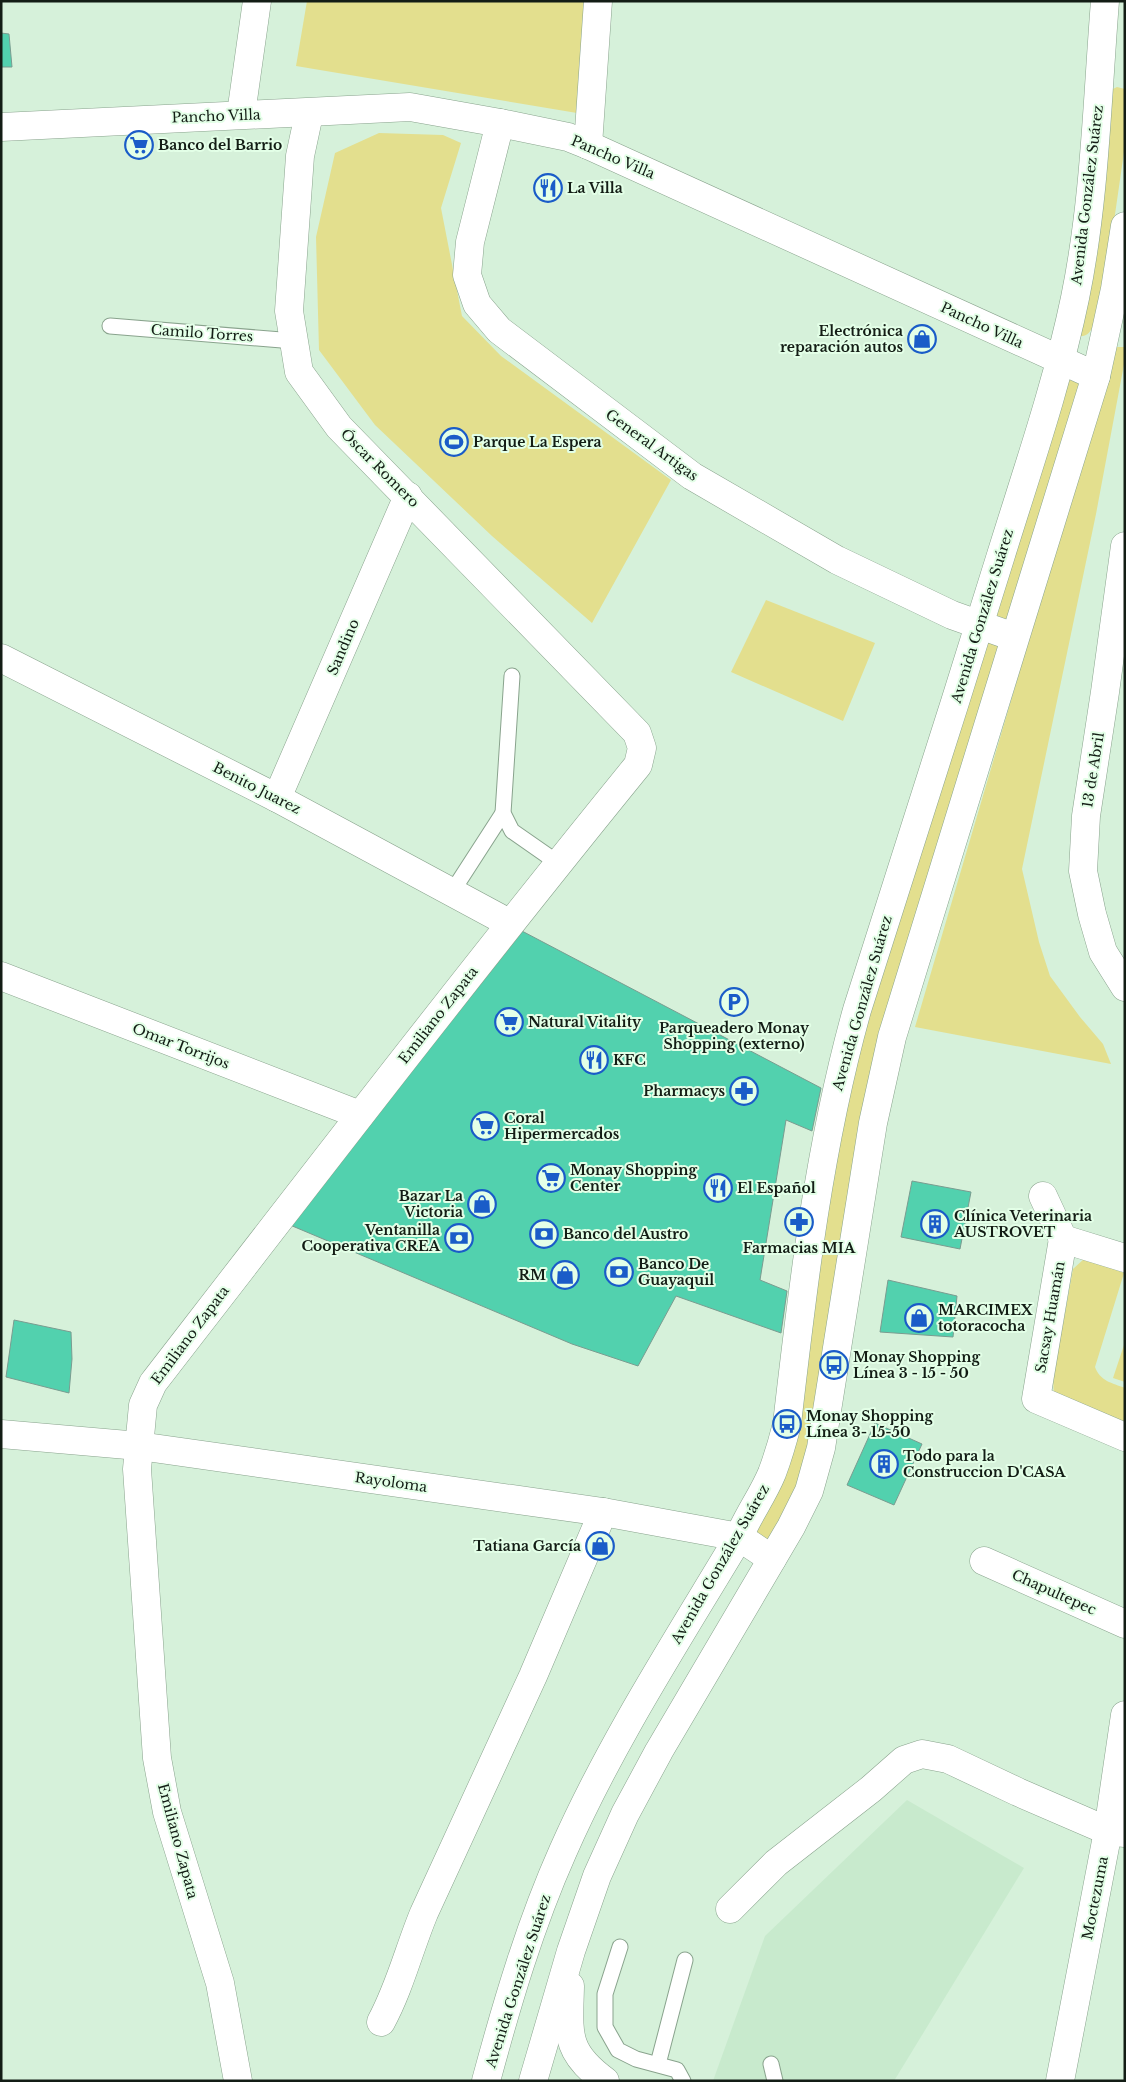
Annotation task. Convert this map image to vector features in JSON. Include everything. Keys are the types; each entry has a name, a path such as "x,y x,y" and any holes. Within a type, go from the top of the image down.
{"street":[{"path":"241,114 257,1"},
{"path":"588,145 598,1"},
{"name":"Avenida González Suárez","path":"487,2081 508,2000 534,1922 563,1850 628,1724 739,1537 771,1474 788,1424 809,1239 839,1074 857,1010 979,625 1060,360 1075,298 1087,224 1105,1"},
{"name":"Pancho Villa","path":"1,127 241,114 309,114 410,108 568,137 1096,376"},
{"name":"Óscar Romero","path":"309,114 300,156 289,311 299,372 339,427 638,733 642,748"},
{"name":"General Artigas","path":"500,123 470,242 467,275 477,304 499,330 692,476 837,560 952,615 1014,637"},
{"path":"533,2081 571,1950 597,1876 625,1814 659,1751 772,1559 809,1491 822,1448 873,1123 892,1037 1096,376 1115,289 1125,226"},
{"name":"Sandino","path":"277,798 408,496"},
{"name":"13 de Abril","path":"1125,546 1107,682 1086,816 1083,871 1092,914 1103,952 1125,987"},
{"name":"Benito Juarez","path":"1,658 277,798 509,923"},
{"name":"Emiliano Zapata","path":"238,2081 220,1983 167,1812 157,1758 137,1469 143,1405 153,1383 360,1115 509,923 638,765 642,748"},
{"name":"Omar Torrijos","path":"1,976 360,1115"},
{"path":"1043,1196 1063,1239 1125,1258"},
{"name":"Sacsay Huamán","path":"1063,1239 1036,1399 1125,1437"},
{"name":"Rayoloma","path":"1,1434 139,1446 603,1512 739,1537 772,1559"},
{"path":"381,2022 394,1997 424,1912 533,1676 603,1512"},
{"name":"Chapultepec","path":"984,1560 1125,1624"},
{"name":"Moctezuma","path":"1060,2081 1116,1832 1125,1715"},
{"path":"730,1909 776,1863 871,1789 904,1760 922,1754 948,1759 1018,1792 1116,1832"},
{"path":"571,1950 569,2034 581,2059 590,2070 605,2081"}],"lane":[{"name":"Camilo Torres","path":"110,326 294,340"},
{"path":"452,892 503,812 512,676"},
{"path":"503,812 512,831 558,863"},
{"path":"620,1947 606,1994 606,2027 618,2050 636,2059 677,2070 684,2081"},
{"path":"658,2064 685,1960"},
{"path":"771,2064 775,2081"}],"shaded area":[{"path":"307,1 596,1 577,113 296,66"},
{"path":"1117,87 1125,89 1124,152 1110,249 1095,323 1088,333 1084,336 1078,336 1113,89"},
{"name":"Parque La Espera","path":"379,133 443,135 461,143 441,208 462,316 501,356 671,480 592,623 492,536 375,425 319,350 316,237 335,153"},
{"path":"1115,347 1125,347 1125,359 1096,514 1022,869 1039,942 1050,976 1080,1017 1103,1044 1111,1064 915,1027"},
{"path":"1071,378 1079,383 1079,388 1005,624 992,613 1062,382"},
{"path":"766,600 875,643 843,721 731,672"},
{"path":"979,625 1014,637 892,1037 821,1448 772,1559 739,1537 771,1474 822,1161"},
{"path":"1085,1258 1124,1273 1095,1367 1103,1378 1125,1388 1125,1424 1054,1396 1053,1378 1073,1269"},
{"path":"1125,1342 1125,1382 1113,1378"},
{"path":"907,1800 1024,1868 894,2081 713,2081 765,1936"}],"building":[{"path":"1,33 9,34 12,67 1,67"},
{"name":"Monay Shopping Center","path":"520,930 821,1088 812,1131 786,1120 760,1280 787,1291 781,1333 676,1296 638,1366 572,1344 290,1225"},
{"name":"Clínica Veterinaria AUSTROVET","path":"912,1181 971,1192 960,1249 901,1237"},
{"name":"MARCIMEX totoracocha","path":"888,1280 957,1296 953,1337 880,1332"},
{"path":"14,1320 71,1332 72,1359 69,1393 6,1377"},
{"name":"Todo para la Construccion D'CASA","path":"875,1423 922,1444 894,1505 847,1485"}],"place":[{"name":"Banco del Barrio","path":"139,145"},
{"name":"La Villa","path":"548,188"},
{"name":"Electrónica reparación autos","path":"922,339"},
{"name":"Parque La Espera","path":"454,442"},
{"name":"Parqueadero Monay Shopping (externo)","path":"734,1002"},
{"name":"Natural Vitality","path":"509,1022"},
{"name":"KFC","path":"594,1060"},
{"name":"Pharmacys","path":"744,1091"},
{"name":"Coral Hipermercados","path":"485,1126"},
{"name":"Monay Shopping Center","path":"551,1178"},
{"name":"El Español","path":"718,1188"},
{"name":"Bazar La Victoria","path":"482,1204"},
{"name":"Farmacias MIA","path":"799,1222"},
{"name":"Clínica Veterinaria AUSTROVET","path":"935,1224"},
{"name":"Banco del Austro","path":"544,1234"},
{"name":"Ventanilla Cooperativa CREA","path":"459,1238"},
{"name":"Banco De Guayaquil","path":"619,1272"},
{"name":"RM","path":"565,1275"},
{"name":"MARCIMEX totoracocha","path":"919,1318"},
{"name":"Monay Shopping Línea 3 - 15 - 50","path":"834,1365"},
{"name":"Monay Shopping Línea 3- 15-50","path":"787,1424"},
{"name":"Todo para la Construccion D'CASA","path":"884,1464"},
{"name":"Tatiana García","path":"600,1546"}]}
